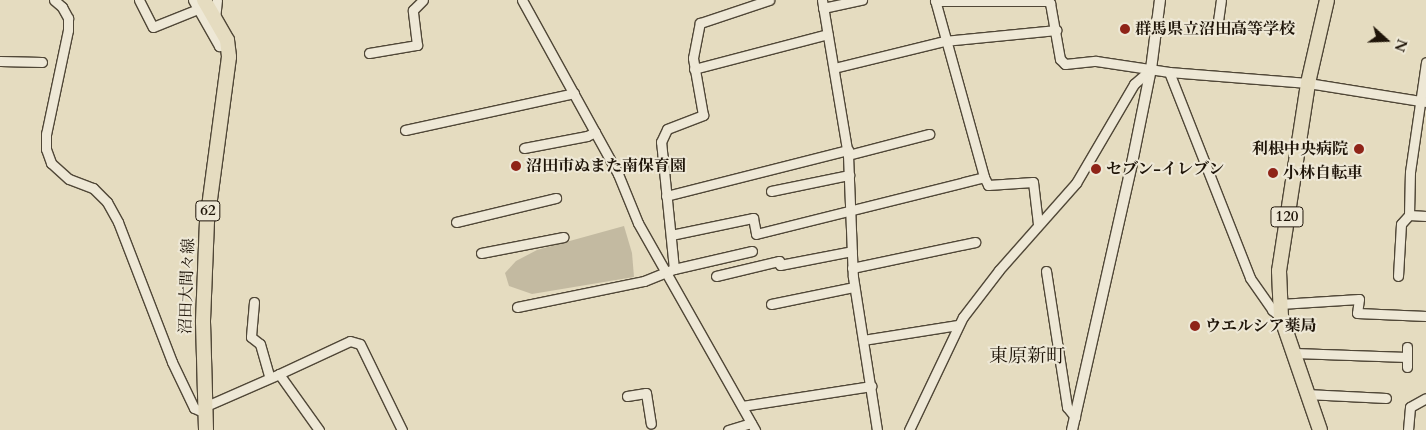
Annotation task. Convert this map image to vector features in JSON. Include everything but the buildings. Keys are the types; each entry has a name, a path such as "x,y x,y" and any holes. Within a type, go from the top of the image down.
{"main road":[{"name":"120","path":"1320,430 1306,394 1281,310 1279,271 1308,83 1326,0"},
{"name":"沼田大間々線","path":"201,5 215,19 228,46 224,102 207,221 203,322 206,430"}],"street":[{"path":"54,0 62,6 68,18 68,30 46,134 46,149 51,163 69,179 93,188 107,202 118,222 172,362 194,408 204,410 350,341 360,344 402,430"},
{"path":"139,0 153,26 201,5"},
{"path":"193,0 201,5 219,46 228,46"},
{"path":"215,19 217,0"},
{"path":"369,53 417,45 413,10 423,0"},
{"path":"522,0 618,174 638,222 671,270 753,426 728,430"},
{"path":"671,270 671,235 660,154 663,135 667,129 703,115 693,58 701,32 700,23 769,0"},
{"path":"862,0 822,4 848,152 852,268 877,430"},
{"path":"1072,430 1151,69 1160,0"},
{"path":"1218,21 1221,0"},
{"path":"1038,224 1033,182 988,185 984,177 944,41 935,1 1046,1 1050,3 1060,58 1065,64 1096,61 1169,72 1308,83 1423,102"},
{"path":"834,68 944,41 1056,30"},
{"path":"694,69 828,34"},
{"path":"0,61 42,62"},
{"path":"1398,276 1401,224 1409,214 1409,185 1423,102 1426,62"},
{"path":"909,430 958,325 1038,224 1076,183 1134,84 1151,69"},
{"path":"1169,72 1244,266 1272,310 1358,298 1358,313 1426,316"},
{"path":"405,130 574,94"},
{"path":"524,148 587,136 595,132"},
{"path":"666,196 929,134"},
{"path":"771,191 849,175"},
{"path":"671,235 753,218 756,234 984,177"},
{"path":"456,222 556,198"},
{"path":"1409,214 1426,216"},
{"path":"481,253 563,237"},
{"path":"852,268 975,242"},
{"path":"716,276 779,261 780,265 852,250"},
{"path":"517,307 644,281 671,270 752,251"},
{"path":"1046,271 1068,407 1075,417"},
{"path":"771,304 854,287"},
{"path":"254,302 251,337 260,344 274,376 319,430"},
{"path":"864,340 958,325"},
{"path":"1407,347 1407,367"},
{"path":"1294,353 1407,357"},
{"path":"742,406 871,386"},
{"path":"627,396 646,393 651,424"},
{"path":"1306,394 1386,398"},
{"path":"1408,430 1410,407 1426,398"}],"shaded area":[{"path":"624,226 632,253 634,277 532,294 509,286 505,273 516,261 537,250"}],"place":[{"name":"群馬県立沼田高等学校","path":"1125,29"},
{"name":"利根中央病院","path":"1359,149"},
{"name":"沼田市ぬまた南保育園","path":"516,166"},
{"name":"セブン-イレブン","path":"1096,169"},
{"name":"小林自転車","path":"1273,173"},
{"name":"ウエルシア薬局","path":"1195,326"}],"district":[{"name":"東原新町","path":"1027,357"}]}
